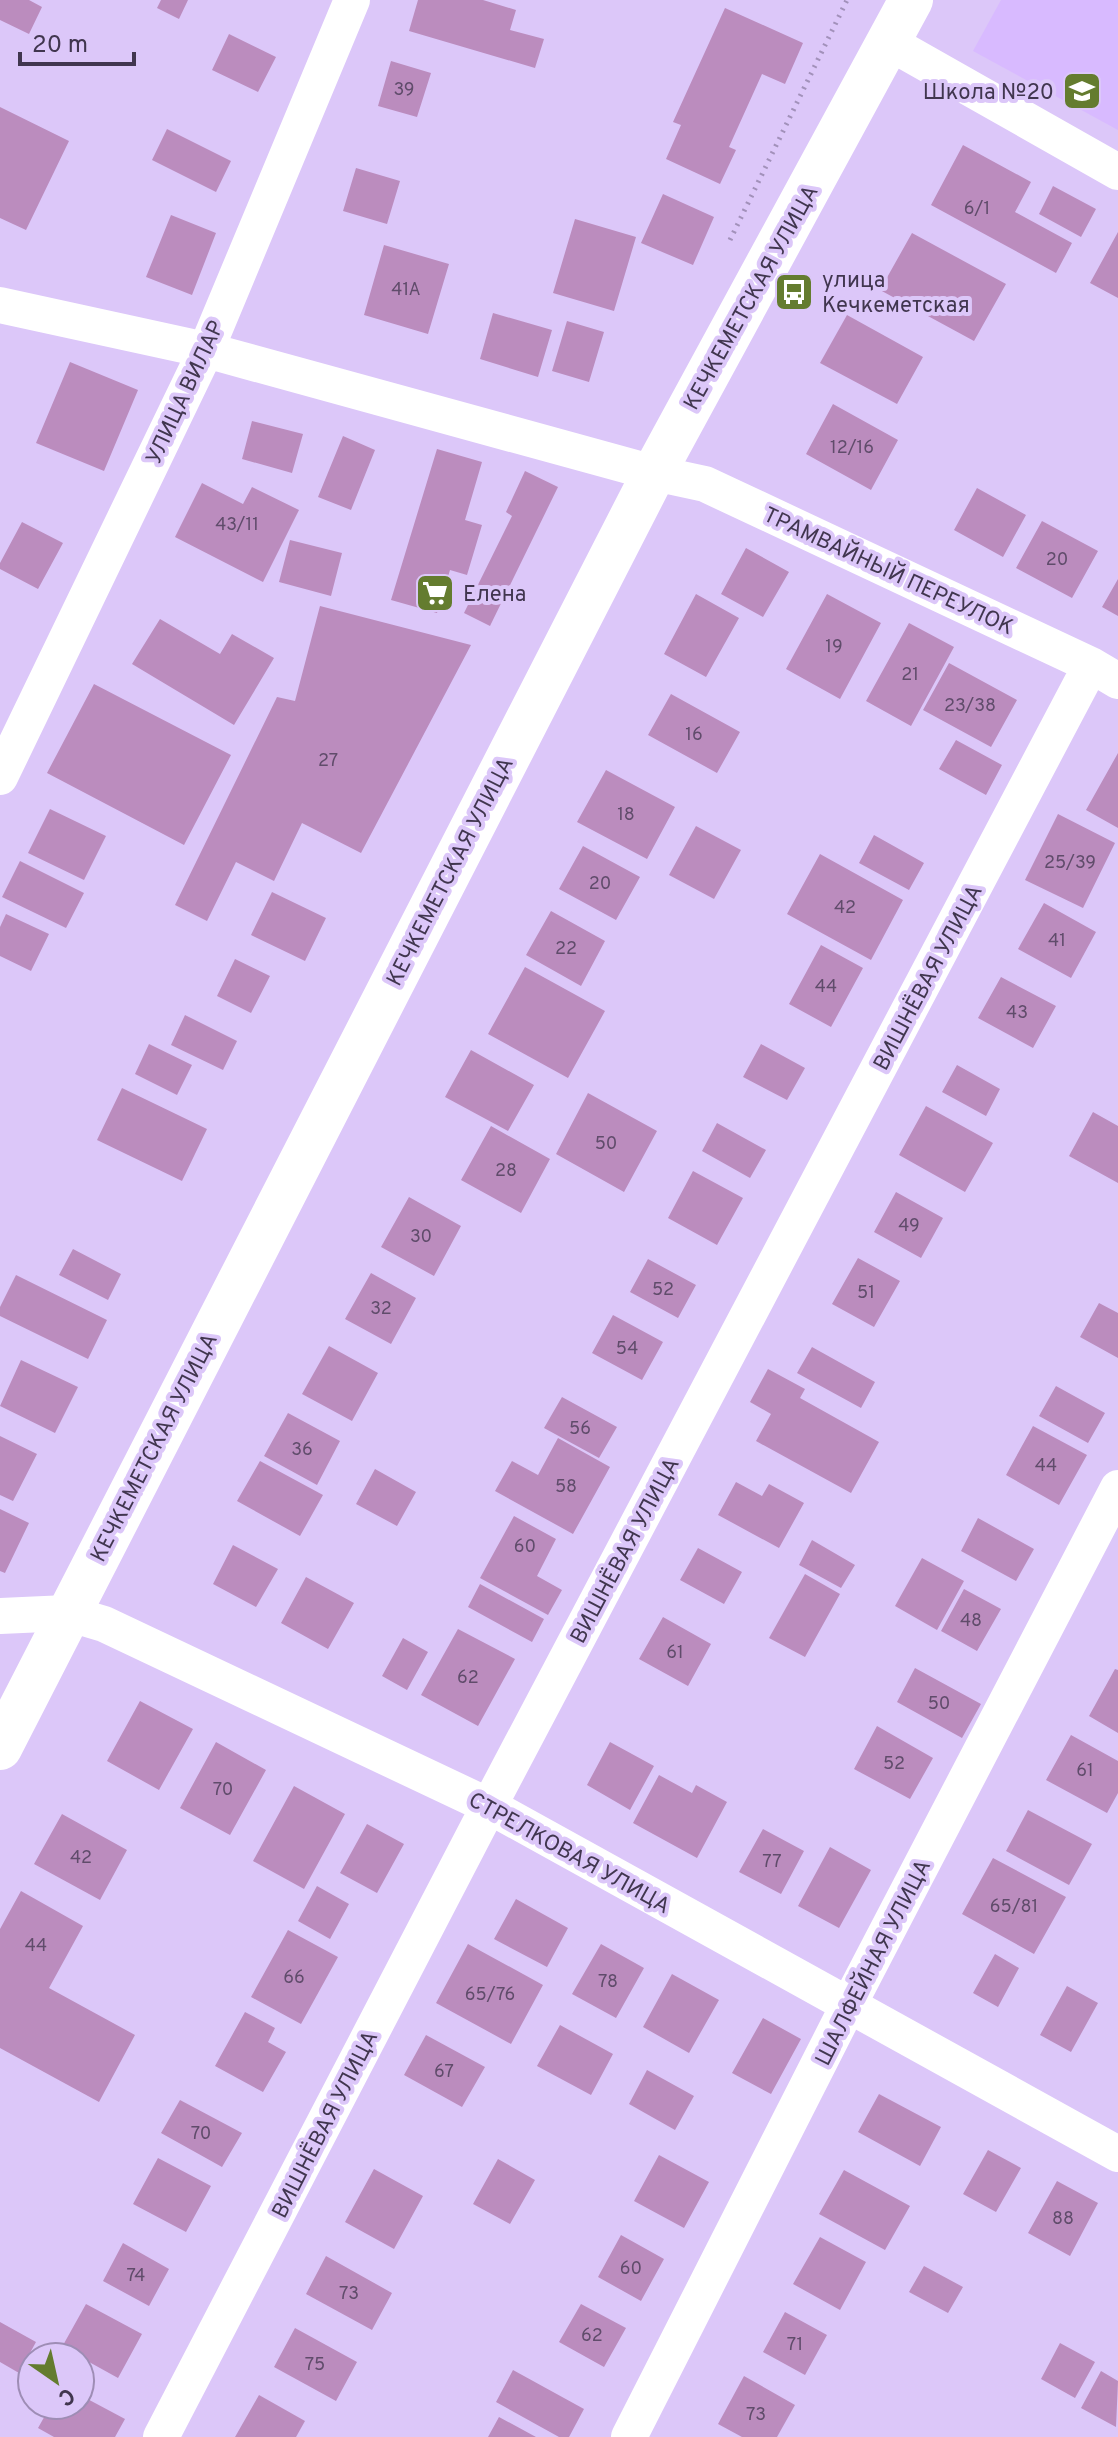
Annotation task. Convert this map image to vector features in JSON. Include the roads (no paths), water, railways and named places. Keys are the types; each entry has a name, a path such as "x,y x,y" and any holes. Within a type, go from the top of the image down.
{"main road":[{"name":"КЕЧКЕМЕТСКАЯ УЛИЦА","path":"0,1748 654,473 911,0"}],"street":[{"name":"УЛИЦА ВИЛАР","path":"0,777 206,350 352,0"},
{"path":"890,43 1118,172"},
{"name":"ТРАМВАЙНЫЙ ПЕРЕУЛОК","path":"0,305 206,350 654,473 705,484 1105,673"},
{"name":"ВИШНЁВАЯ УЛИЦА","path":"161,2437 489,1806 1105,673"},
{"name":"ШАЛФЕЙНАЯ УЛИЦА","path":"629,2437 848,2006 1118,1488"},
{"name":"СТРЕЛКОВАЯ УЛИЦА","path":"0,1616 67,1613 104,1624 489,1806 1118,2154"}],"place":[{"name":"Школа №20","path":"1082,91"},
{"name":"улица Кечкеметская","path":"794,292"},
{"name":"Елена","path":"435,593"}]}
